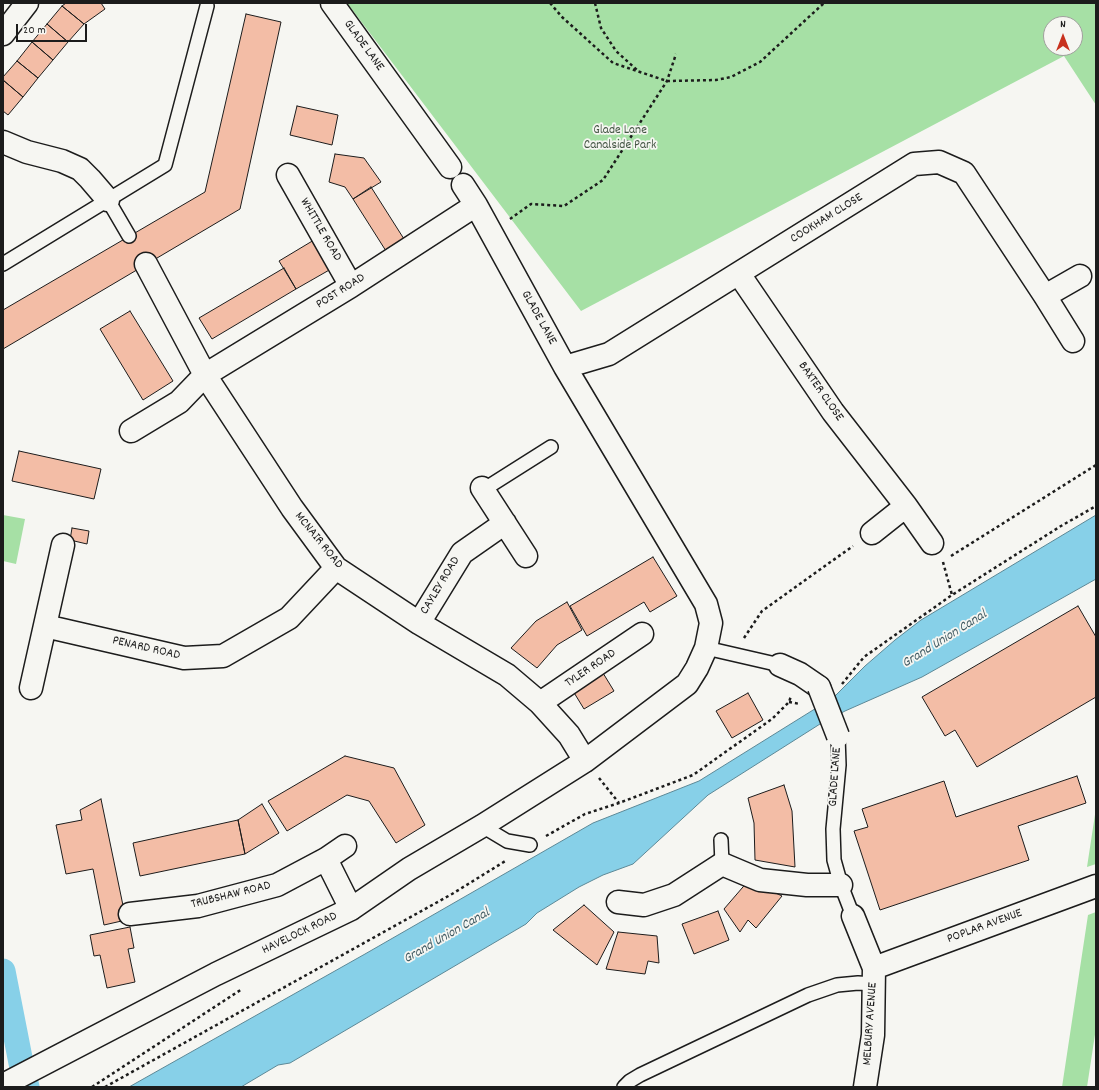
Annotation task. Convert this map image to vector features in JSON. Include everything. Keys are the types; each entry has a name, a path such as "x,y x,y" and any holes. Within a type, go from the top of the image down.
{"street":[{"path":"3,34 27,3"},
{"name":"GLADE LANE","path":"332,3 450,166"},
{"path":"3,142 27,152 62,161 80,169 108,200"},
{"name":"COOKHAM CLOSE","path":"564,367 609,354 914,164 939,162 964,173 1045,296 1072,341"},
{"name":"WHITTLE ROAD","path":"288,175 352,286"},
{"name":"GLADE LANE","path":"463,185 476,205 564,367 706,604 711,623 706,648 697,668 687,684 585,761"},
{"name":"POST ROAD","path":"131,431 179,402 204,375 352,286 476,205"},
{"name":"MCNAIR ROAD","path":"146,264 204,375 292,508 336,568 419,622 507,675 540,703 569,735 585,761"},
{"name":"BAXTER CLOSE","path":"739,274 833,412 906,506 937,552"},
{"path":"1045,296 1080,276"},
{"path":"482,489 526,556"},
{"path":"872,533 906,506"},
{"name":"CAYLEY ROAD","path":"419,622 462,553 505,523"},
{"path":"31,688 63,545"},
{"name":"PENARD ROAD","path":"45,626 184,658 223,656 289,618 336,568"},
{"name":"TYLER ROAD","path":"540,703 642,634"},
{"path":"780,665 828,688"},
{"name":"GLADE LANE","path":"828,688 838,736"},
{"name":"HAVELOCK ROAD","path":"3,1085 216,974 351,909 409,869 482,826 585,761"},
{"name":"TRUBSHAW ROAD","path":"130,914 198,906 277,885 326,859 345,846"},
{"path":"326,859 351,909"},
{"path":"618,902 644,905 674,895 722,864 760,880 806,885 841,885"},
{"name":"POPLAR AVENUE","path":"874,976 1096,886"},
{"name":"MELBURY AVENUE","path":"853,916 874,976 873,1035 865,1087"}],"lane":[{"path":"3,264 165,164 207,6"},
{"name":"GLADE LANE","path":"450,166 463,185"},
{"path":"108,200 129,236"},
{"path":"482,489 551,447"},
{"path":"706,648 780,665"},
{"name":"GLADE LANE","path":"838,736 839,765 833,829 834,860 841,885 853,916"},
{"path":"482,826 507,841 530,845"},
{"path":"721,840 722,864"},
{"path":"624,1087 640,1075 808,995 837,985 858,983 874,976"}],"path":[{"path":"550,3 562,17 613,62 667,81 716,80 731,77 760,62 824,3"},
{"path":"595,3 601,28 616,51 638,71"},
{"path":"490,233 530,204 564,206 603,180 667,81 676,54"},
{"path":"952,595 937,552 1096,465"},
{"path":"828,688 864,657 952,595 1096,506"},
{"path":"734,654 762,611 872,533"},
{"path":"105,1087 452,894 530,845 585,814 619,803 693,775 772,719 789,702"},
{"path":"585,761 619,803"},
{"path":"92,1087 242,989"}],"green space":[{"name":"Glade Lane Canalside Park","path":"347,3 1096,3 1096,105 1064,56 581,311"},
{"path":"3,515 25,519 16,564 3,561"},
{"path":"1096,808 1096,864 1087,867"},
{"path":"1096,912 1096,1028 1087,1087 1062,1087 1088,915"}],"water":[{"name":"Grand Union Canal","path":"1096,515 1096,579 922,677 845,711 820,724 708,795 633,864 603,875 579,887 537,913 526,924 290,1063 278,1065 241,1087 129,1087 593,823 699,781 834,697 865,666 921,620"}],"building":[{"path":"66,3 101,3 105,9 84,24 62,6"},
{"path":"62,6 84,24 68,42 47,24"},
{"path":"246,14 281,22 240,209 3,349 3,310 205,192"},
{"path":"47,24 68,42 53,60 32,42"},
{"path":"32,42 53,60 38,78 17,61"},
{"path":"17,61 38,78 23,97 3,80 3,77"},
{"path":"3,80 23,97 8,115 3,111"},
{"path":"297,106 338,115 332,145 290,135"},
{"path":"335,154 364,158 381,182 353,199 345,187 329,182"},
{"path":"371,187 404,239 386,251 353,199"},
{"path":"314,240 331,269 296,289 279,261"},
{"path":"284,268 296,289 212,339 199,318"},
{"path":"130,311 173,381 143,400 100,329"},
{"path":"19,451 101,469 94,499 12,481"},
{"path":"72,528 89,531 87,544 70,540"},
{"path":"653,557 677,596 650,612 644,602 587,636 570,606"},
{"path":"567,602 582,630 557,645 537,668 511,648 536,621"},
{"path":"1078,606 1096,637 1096,697 977,767 955,730 945,736 922,697"},
{"path":"603,673 614,691 584,709 573,691"},
{"path":"748,693 763,720 732,738 716,711"},
{"path":"345,756 394,768 425,825 396,843 369,801 347,795 287,831 268,801"},
{"path":"1077,776 1086,803 1018,826 1029,860 880,910 854,831 868,827 862,809 944,781 956,817"},
{"path":"784,785 792,811 795,867 755,860 754,823 748,798"},
{"path":"101,799 126,920 104,925 93,869 66,874 56,825 82,820 80,810"},
{"path":"262,804 279,833 245,854 238,820"},
{"path":"238,820 245,854 140,876 133,843"},
{"path":"749,880 782,896 756,928 748,920 740,932 724,909"},
{"path":"584,905 614,932 597,965 553,930"},
{"path":"718,911 729,940 694,954 682,924"},
{"path":"130,927 134,948 128,949 135,982 107,988 100,955 94,956 90,935"},
{"path":"618,932 657,936 659,963 648,961 645,974 606,969"}],"waterway":[{"path":"3,971 27,1087"}]}
